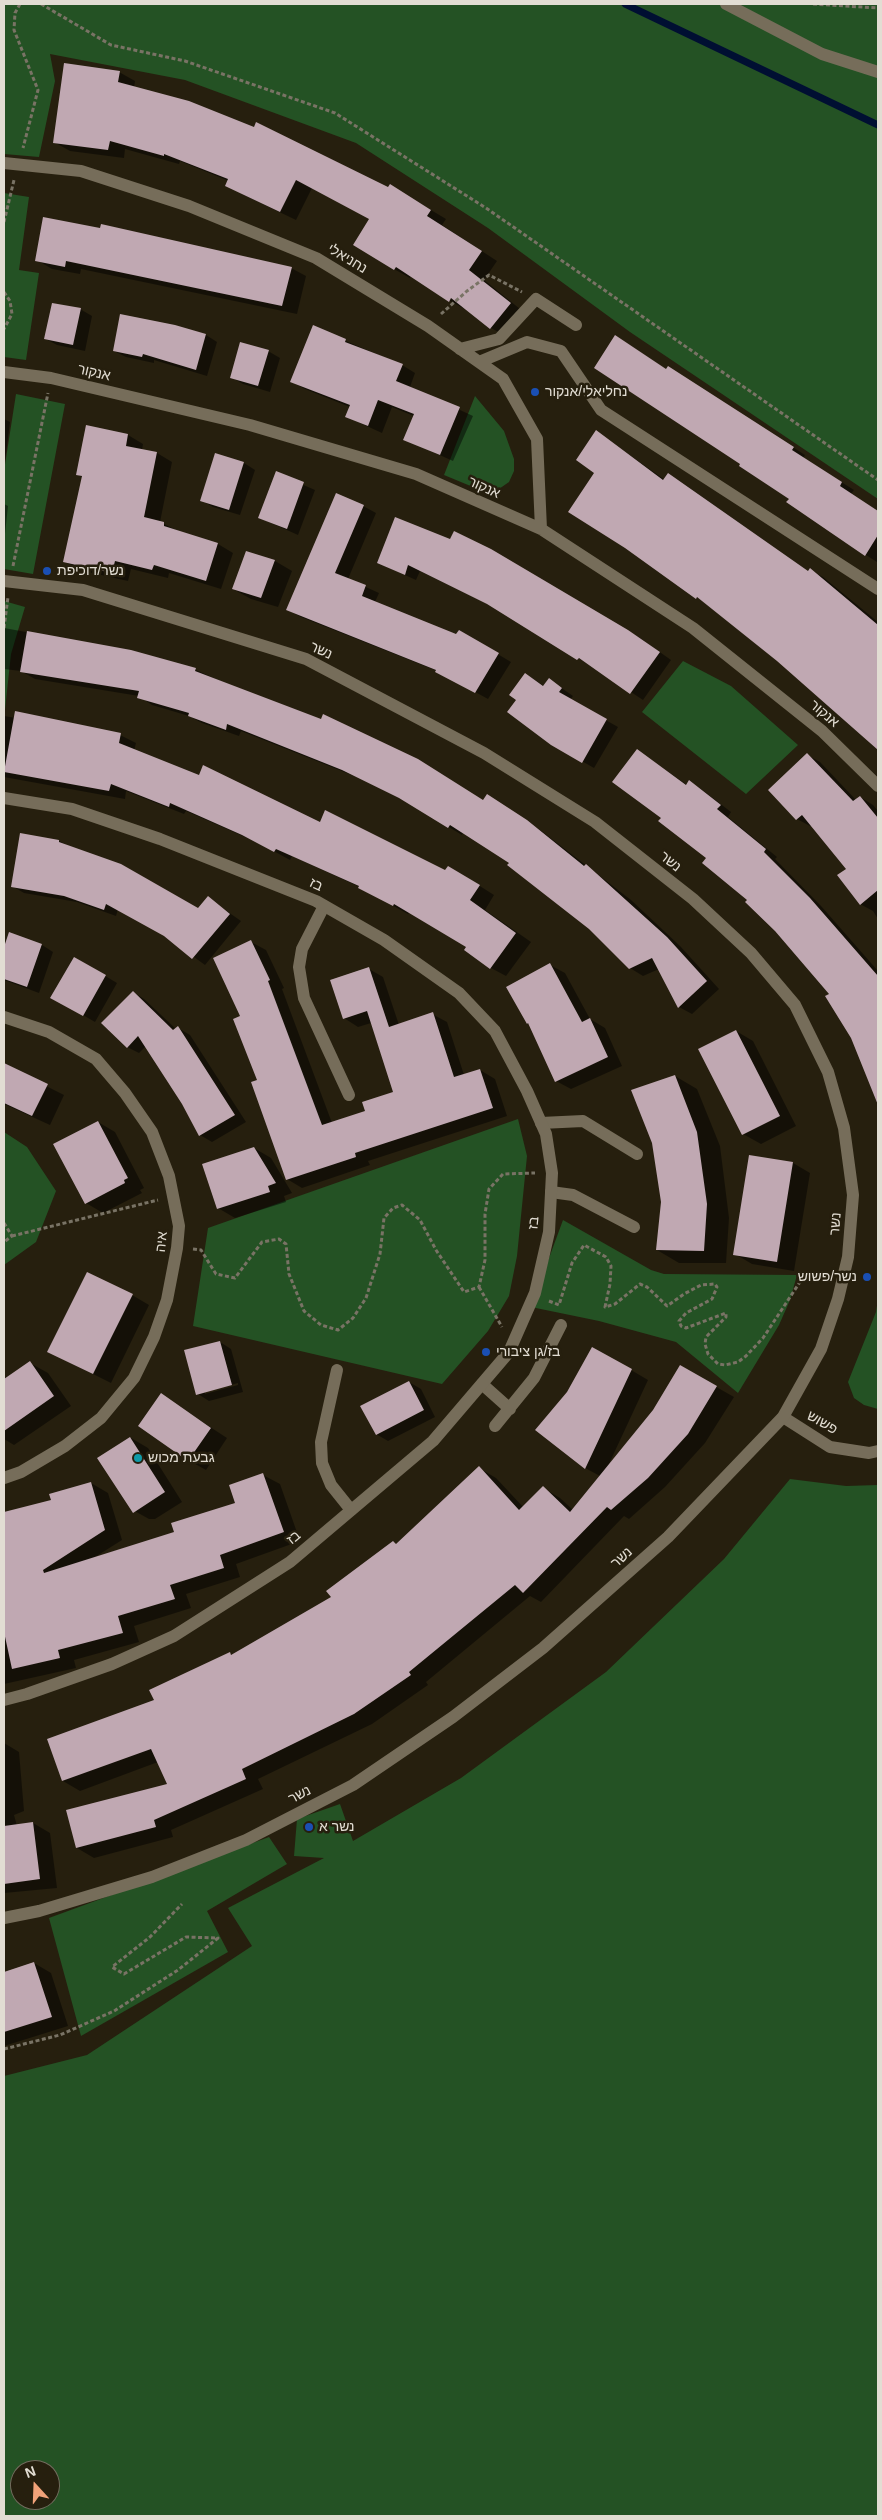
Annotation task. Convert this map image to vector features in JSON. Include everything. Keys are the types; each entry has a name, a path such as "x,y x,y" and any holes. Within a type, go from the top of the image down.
{"street":[{"path":"726,4 822,54 878,72"},
{"name":"נחניאלי","path":"4,163 81,171 189,206 316,258 428,326 503,379 537,439 541,529"},
{"path":"460,349 499,339 536,299 576,324"},
{"path":"479,362 527,342 561,351 601,410 878,589"},
{"name":"אנקור","path":"4,372 51,378 250,425 416,474 541,529 693,628 822,731 878,786"},
{"name":"נשר","path":"4,1918 39,1911 152,1877 246,1840 354,1785 453,1717 543,1648 668,1537 783,1417 821,1349 848,1257 853,1195 844,1128 828,1072 795,1005 751,953 692,899 595,822 484,753 306,659 83,590 7,582"},
{"name":"בז","path":"4,798 72,809 160,838 249,873 324,906 384,940 459,993 495,1031 527,1092 546,1134 552,1173 549,1232 535,1293 512,1345 482,1384 433,1441 290,1562 174,1636 112,1664 27,1694 4,1700"},
{"path":"324,906 302,950 299,967 304,998 349,1095"},
{"name":"איה","path":"4,1018 49,1032 96,1059 125,1093 152,1132 169,1176 178,1226 177,1248 167,1300 154,1337 134,1378 101,1418 66,1446 21,1472 4,1478"},
{"path":"541,1123 582,1121 637,1154"},
{"path":"551,1192 573,1195 634,1227"},
{"path":"496,1426 534,1378 561,1325"},
{"path":"337,1370 321,1442 322,1463 331,1485 351,1510"},
{"path":"482,1384 510,1409"},
{"name":"פשוש","path":"783,1417 830,1447 869,1453 878,1452"}],"path":[{"path":"4,222 38,90 14,30 14,13 20,4"},
{"path":"41,4 111,44 185,61 334,113 486,208 878,480"},
{"path":"813,4 878,8"},
{"path":"428,326 466,291 489,275 536,299"},
{"path":"4,292 10,302 12,314 4,329"},
{"path":"4,628 7,582 51,378"},
{"path":"512,1345 479,1286 485,1260 485,1214 489,1189 503,1174 552,1173"},
{"path":"4,1242 12,1236 173,1196"},
{"path":"177,1248 202,1250 216,1274 234,1278 262,1242 279,1239 286,1244 290,1274 304,1311 321,1325 338,1330 353,1318 366,1298 380,1254 384,1218 393,1208 402,1205 420,1220 436,1250 464,1292 479,1286"},
{"path":"4,1223 12,1236"},
{"path":"544,1300 559,1305 572,1263 584,1245 606,1257 611,1266 610,1284 605,1307 615,1304 640,1284 647,1287 667,1306 701,1285 715,1284 717,1287 712,1299 686,1313 679,1321 681,1326 686,1328 726,1312 726,1317 706,1338 704,1344 708,1354 718,1364 725,1365 738,1362 763,1338 800,1282 808,1279 843,1278"},
{"path":"4,2049 60,2035 114,2011 178,1970 218,1938 186,1937 124,1974 112,1967 150,1936 182,1904"}],"green space":[{"path":"4,4 878,4 878,499 630,332 488,228 356,143 185,80 50,54 55,81 39,157 4,154"},
{"path":"4,193 29,197 19,270 39,273 26,360 4,357"},
{"path":"16,394 65,404 33,574 4,569 4,471"},
{"path":"475,396 504,431 514,459 514,471 509,482 496,491 485,492 444,475"},
{"path":"4,601 25,607 11,654 4,719"},
{"path":"683,661 731,686 798,745 746,794 642,712"},
{"path":"518,1119 527,1156 517,1256 509,1296 488,1331 442,1384 193,1326 208,1228"},
{"path":"4,1132 27,1147 56,1191 36,1242 4,1265"},
{"path":"563,1220 651,1270 664,1274 797,1275 790,1300 779,1325 738,1393 676,1342 599,1321 531,1307"},
{"path":"878,1299 878,1409 864,1405 854,1398 848,1382 876,1312"},
{"path":"790,1479 846,1486 878,1485 878,2516 4,2516 4,2076 87,2055 252,1946 228,1908 324,1858 294,1856 297,1819 340,1804 353,1841 461,1778 606,1672 724,1559"},
{"path":"269,1837 287,1864 207,1911 228,1952 81,2036 49,1918"}],"building":[{"path":"64,63 120,71 118,82 189,101 254,127 256,122 388,187 390,184 431,210 427,216 482,251 469,270 511,303 490,329 451,298 449,302 396,267 394,270 353,245 369,219 296,180 280,212 225,186 228,179 164,154 164,156 110,141 108,150 53,143"},
{"path":"43,217 100,228 101,224 292,267 282,306 66,261 65,267 35,261"},
{"path":"52,303 81,308 73,345 44,339"},
{"path":"120,314 175,325 206,334 196,370 143,354 142,357 113,351"},
{"path":"313,325 346,339 345,342 403,364 396,381 460,407 440,455 403,440 414,414 378,400 368,426 345,417 350,405 290,382"},
{"path":"615,335 666,369 668,366 794,447 792,450 842,482 840,486 878,511 878,535 865,556 786,502 789,499 739,466 740,464 594,368"},
{"path":"240,342 269,350 258,386 230,378"},
{"path":"86,425 128,434 126,446 157,452 144,517 164,522 164,526 218,543 206,581 154,565 152,570 115,561 112,573 63,562 82,476 76,475"},
{"path":"596,430 663,480 668,473 808,571 810,568 878,625 878,750 777,661 697,597 696,599 625,548 568,512 594,473 576,460"},
{"path":"215,453 244,462 229,510 200,501"},
{"path":"276,471 304,482 287,529 258,518"},
{"path":"336,493 364,505 335,573 366,585 362,596 456,634 459,630 499,653 475,693 435,672 436,670 286,610"},
{"path":"395,517 450,539 454,531 491,549 628,630 660,652 630,694 579,658 577,660 487,604 408,565 405,575 377,563"},
{"path":"246,551 275,560 261,598 232,589"},
{"path":"27,631 131,650 196,668 195,671 321,719 323,714 418,759 483,800 487,794 527,820 584,866 586,864 667,937 707,981 678,1008 652,958 629,969 589,929 507,865 509,863 450,825 448,828 399,798 342,770 227,724 226,730 188,716 189,713 137,698 139,691 20,672"},
{"path":"525,673 543,686 549,678 562,688 559,692 607,719 582,763 551,745 507,712 516,700 509,695"},
{"path":"15,711 121,733 119,743 199,775 203,765 320,822 325,810 445,870 448,866 480,885 470,900 516,933 490,969 464,950 466,947 394,904 393,906 358,888 359,886 276,849 274,852 242,835 170,803 169,807 111,784 109,791 4,772"},
{"path":"637,749 686,785 689,780 721,805 717,809 766,849 764,852 810,898 878,976 878,1105 851,1038 825,996 829,994 775,931 745,902 747,900 702,863 706,858 658,821 661,818 612,782"},
{"path":"807,753 853,801 860,796 878,818 878,890 860,905 837,875 846,869 802,815 796,820 768,790"},
{"path":"20,833 59,840 59,842 121,864 198,908 208,896 230,914 192,959 164,936 106,904 104,910 64,896 11,887"},
{"path":"9,932 42,944 27,987 4,979 4,947"},
{"path":"251,940 270,980 268,981 322,1125 365,1111 362,1102 393,1092 367,1011 343,1019 330,980 369,967 389,1027 433,1012 454,1077 480,1069 493,1108 355,1153 356,1157 286,1180 251,1082 257,1080 233,1019 240,1016 213,958"},
{"path":"74,957 106,975 83,1016 50,998"},
{"path":"550,963 582,1022 590,1018 608,1057 555,1082 528,1023 506,987"},
{"path":"133,991 173,1030 178,1026 235,1115 199,1136 182,1104 138,1036 127,1048 101,1023"},
{"path":"736,1030 780,1116 742,1135 698,1049"},
{"path":"4,1063 48,1084 32,1116 4,1103"},
{"path":"675,1075 697,1132 707,1204 704,1251 656,1250 661,1202 652,1143 631,1090"},
{"path":"98,1121 128,1178 124,1180 125,1183 85,1204 53,1144"},
{"path":"254,1147 276,1183 268,1186 270,1192 217,1209 202,1164"},
{"path":"749,1155 793,1162 777,1262 733,1255"},
{"path":"87,1272 133,1294 93,1374 47,1352"},
{"path":"220,1341 232,1385 196,1395 184,1350"},
{"path":"592,1347 632,1369 585,1469 535,1430 567,1392"},
{"path":"30,1361 54,1396 4,1431 4,1379"},
{"path":"680,1365 717,1386 688,1434 648,1478 611,1510 607,1507 523,1593 515,1585 409,1672 411,1675 354,1714 242,1769 246,1779 154,1820 156,1827 76,1848 66,1810 167,1784 151,1749 62,1781 47,1739 154,1700 149,1690 230,1652 231,1655 331,1597 326,1591 393,1541 396,1544 479,1466 519,1510 543,1486 570,1512 653,1410"},
{"path":"409,1381 424,1410 376,1435 360,1406"},
{"path":"161,1393 211,1428 188,1461 138,1426"},
{"path":"130,1437 165,1492 133,1513 97,1458"},
{"path":"263,1473 284,1532 220,1555 224,1568 170,1585 175,1599 118,1616 123,1633 58,1650 60,1658 12,1669 4,1632 4,1512 51,1500 49,1494 91,1482 105,1530 43,1570 44,1573 174,1532 171,1523 235,1503 229,1485"},
{"path":"33,1822 40,1879 4,1884 4,1826"},
{"path":"34,1962 52,2017 4,2032 4,1972"}],"waterway":[{"path":"625,4 878,125"}],"place":[{"name":"נחליאלי/אנקור","path":"535,392"},
{"name":"נשר/דוכיפת","path":"47,571"},
{"name":"נשר/פשוש","path":"867,1277"},
{"name":"בז/גן ציבורי","path":"486,1352"},
{"name":"גבעת מכוש","path":"138,1458"},
{"name":"נשר א","path":"309,1827"}]}
